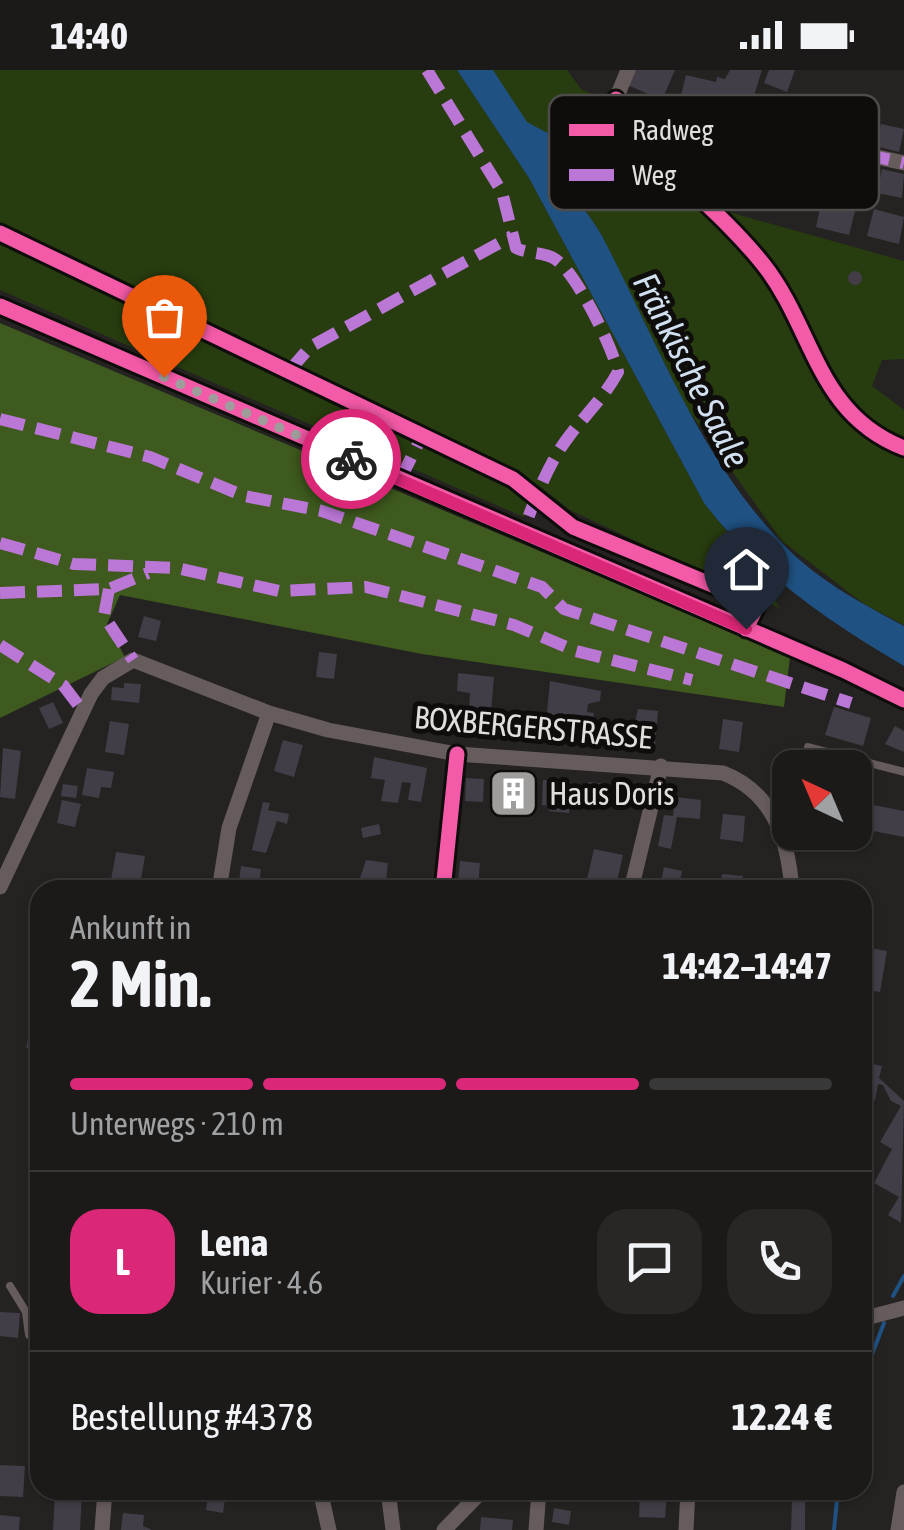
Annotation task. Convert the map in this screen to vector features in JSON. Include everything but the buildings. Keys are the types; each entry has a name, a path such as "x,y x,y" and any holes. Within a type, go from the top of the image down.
{"street":[{"path":"618,95 628,70"},
{"path":"879,158 904,164"},
{"path":"0,306 843,670 904,700"},
{"name":"BOXBERGERSTRASSE","path":"0,887 91,694 120,666 133,660 269,713 328,730 457,754 722,773 752,790 775,816 784,834 791,880"},
{"path":"221,880 229,828 269,713"},
{"path":"444,880 457,754"},
{"path":"633,880 660,766"},
{"path":"872,1316 904,1308"},
{"path":"898,1530 904,1492"},
{"path":"102,1530 104,1500"},
{"path":"322,1500 329,1530"},
{"path":"389,1500 393,1530"},
{"path":"444,1530 473,1500"},
{"path":"536,1530 538,1500"},
{"path":"686,1530 688,1500"}],"lane":[{"path":"808,747 904,772"},
{"path":"10,1286 26,1312 30,1335"}],"green space":[{"path":"0,70 457,70 529,178 704,503 754,566 779,608 570,510 538,485 524,517 0,290"},
{"path":"487,70 567,70 581,89 594,95 549,95 549,159"},
{"path":"584,210 724,210 904,261 904,359 882,360 872,386 904,410 904,625 864,604 782,541 686,407 601,234"},
{"path":"0,323 790,657 784,707 422,654 120,595 107,624 125,657 0,718"}],"water":[{"path":"457,70 493,70 527,122 549,134 549,210 585,210 602,236 706,441 731,479 758,516 802,562 844,592 904,626 904,666 848,631 771,574 704,503 529,178"}],"waterway":[{"path":"893,1296 904,1276"},
{"path":"872,1355 884,1323"},
{"path":"834,1530 837,1500"}],"marked path":[{"path":"427,70 502,192 516,248 551,257 564,267 592,311 618,372 555,458 522,535"},
{"path":"879,157 904,163"},
{"path":"289,371 310,347 512,236"},
{"path":"0,419 150,457 244,496 322,511 542,587 564,609 851,703"},
{"path":"400,480 422,436"},
{"path":"0,543 74,564 177,568 279,591 366,587 514,625 576,651 692,680"},
{"path":"0,593 109,589 148,573"},
{"path":"109,589 104,616 133,660"},
{"path":"0,645 63,685 82,710"}],"cycle path":[{"path":"712,210 763,264 780,289 834,392 875,433 904,448"},
{"path":"0,233 513,479 573,527 758,604 746,629"},
{"path":"0,306 843,670 904,700"},
{"path":"444,880 457,754"}],"way so far":[{"path":"164,377 351,459"}],"place":[{"name":"Haus Doris","path":"514,793"}],"route":[{"path":"351,459 746,629"}],"water label":[{"name":"Fränkische Saale","path":"692,370"}]}
